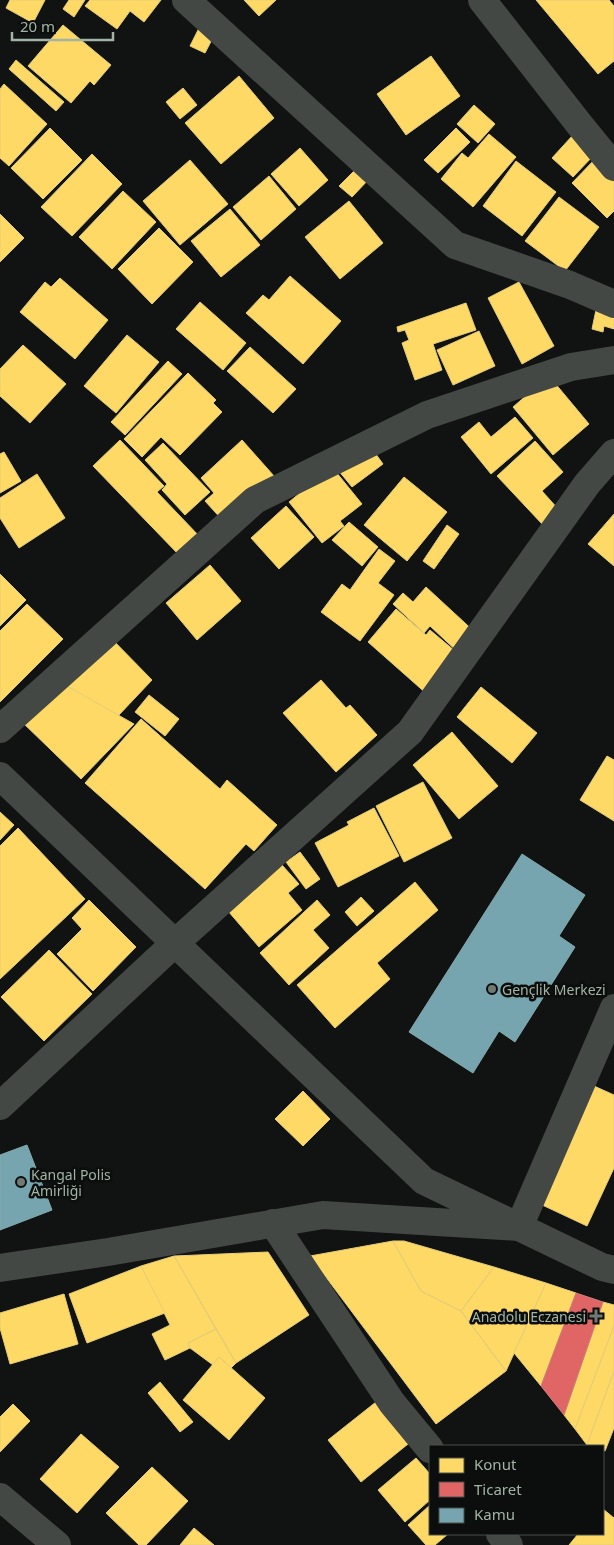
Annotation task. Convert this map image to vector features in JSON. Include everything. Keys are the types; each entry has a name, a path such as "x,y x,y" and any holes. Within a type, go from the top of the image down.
{"street":[{"path":"186,0 455,245 570,285 614,304"},
{"path":"482,0 614,166"},
{"path":"0,729 255,500 427,415 571,367 614,360"},
{"path":"0,1106 175,943 410,732 587,484 614,452"},
{"path":"0,776 424,1181 602,1267 614,1270"},
{"path":"519,1227 614,1008"},
{"path":"0,1268 108,1252 323,1215 519,1227"},
{"path":"273,1223 392,1403 429,1448"},
{"path":"0,1497 57,1545"},
{"path":"501,1535 510,1545"}],"building: Konut":[{"path":"10,0 45,0 33,23 6,8"},
{"path":"69,0 85,0 74,17 63,9"},
{"path":"90,0 161,0 144,22 130,11 117,29 85,6"},
{"path":"244,0 276,0 259,16"},
{"path":"536,0 609,0 614,6 614,61 598,74"},
{"path":"202,22 217,30 205,53 190,46"},
{"path":"63,25 111,65 94,85 90,81 71,103 28,66"},
{"path":"431,56 460,96 406,135 377,94"},
{"path":"16,60 64,102 56,111 9,69"},
{"path":"239,76 274,118 221,164 185,123"},
{"path":"4,84 47,124 9,166 0,158 0,89"},
{"path":"183,88 197,105 180,119 166,102"},
{"path":"474,105 495,124 478,143 457,124"},
{"path":"50,128 82,160 43,199 11,168"},
{"path":"456,128 470,142 438,173 424,160"},
{"path":"489,134 516,157 473,207 441,179 462,153 468,158"},
{"path":"573,135 594,155 573,177 552,158"},
{"path":"300,148 328,180 299,206 271,174"},
{"path":"92,154 122,184 72,236 41,207"},
{"path":"596,158 614,176 614,211 607,218 572,183"},
{"path":"190,160 228,204 180,245 143,201"},
{"path":"516,161 556,192 522,236 483,206"},
{"path":"358,167 370,178 352,197 339,186"},
{"path":"269,176 296,209 261,240 233,207"},
{"path":"123,191 156,222 112,269 79,237"},
{"path":"559,197 599,227 565,271 525,241"},
{"path":"349,201 383,243 340,279 305,237"},
{"path":"230,209 260,245 221,277 191,241"},
{"path":"0,214 24,238 0,262"},
{"path":"159,228 193,262 152,304 118,269"},
{"path":"290,276 341,321 303,364 246,313 263,295 269,300"},
{"path":"60,278 108,320 75,359 20,312 45,282 51,287"},
{"path":"519,282 554,346 522,364 488,298"},
{"path":"200,302 246,343 223,370 176,329"},
{"path":"466,303 476,330 433,344 442,370 415,380 402,343 409,340 405,330 398,332 397,327"},
{"path":"597,305 614,309 614,329 604,326 603,332 592,329"},
{"path":"479,331 495,366 453,385 437,350"},
{"path":"127,335 159,362 116,413 84,386"},
{"path":"23,345 66,384 30,423 0,396 0,369"},
{"path":"250,347 296,389 273,413 227,371"},
{"path":"168,361 182,374 125,435 111,422"},
{"path":"188,373 216,400 213,403 222,412 180,455 161,437 142,457 124,439"},
{"path":"549,376 589,424 553,455 513,407"},
{"path":"515,417 533,438 491,474 461,437 479,422 491,437"},
{"path":"120,440 164,486 157,492 200,537 180,556 93,466"},
{"path":"242,440 274,476 225,523 205,501 214,493 201,478"},
{"path":"535,441 563,472 542,491 559,510 543,525 497,476"},
{"path":"163,443 210,492 185,515 162,490 167,484 145,460"},
{"path":"370,446 383,464 352,487 338,470"},
{"path":"4,452 21,481 0,493 0,454"},
{"path":"332,467 362,504 340,521 344,526 322,543 289,502"},
{"path":"37,474 65,518 19,548 0,518 0,498"},
{"path":"404,477 447,512 407,561 364,525"},
{"path":"286,506 314,537 279,569 251,538"},
{"path":"614,514 614,566 588,544"},
{"path":"349,522 378,547 362,566 332,540"},
{"path":"447,525 459,534 434,569 423,561"},
{"path":"379,549 395,561 378,583 394,595 360,641 321,612 342,584 350,590"},
{"path":"210,565 241,601 197,640 166,603"},
{"path":"0,574 26,600 0,626"},
{"path":"426,587 478,635 461,655 430,626 424,633 393,604 403,593 413,602"},
{"path":"27,604 63,639 0,702 0,631"},
{"path":"396,609 426,635 430,630 462,657 428,695 368,642"},
{"path":"108,635 152,680 118,716 58,681"},
{"path":"321,680 346,708 350,705 377,735 336,772 283,713"},
{"path":"58,681 134,724 81,779 20,720"},
{"path":"481,687 537,733 512,763 457,717"},
{"path":"149,695 179,719 165,736 135,712"},
{"path":"141,719 220,789 227,780 277,825 254,851 246,844 205,889 85,783"},
{"path":"452,732 498,786 459,819 413,765"},
{"path":"607,756 614,760 614,821 580,800"},
{"path":"423,782 452,838 404,862 376,806"},
{"path":"374,808 399,856 338,887 315,843 349,825 347,822"},
{"path":"0,812 14,825 0,840"},
{"path":"18,828 85,899 0,979 0,846"},
{"path":"300,852 320,879 306,889 286,862"},
{"path":"282,865 299,884 288,893 302,910 259,947 228,911"},
{"path":"415,882 438,910 377,963 390,979 335,1028 297,985"},
{"path":"361,897 374,911 357,926 345,912"},
{"path":"89,900 136,947 93,991 57,954 82,929 72,918"},
{"path":"317,900 330,915 313,930 329,948 289,985 260,953"},
{"path":"49,950 92,994 44,1041 1,997"},
{"path":"594,1086 614,1095 614,1168 587,1226 538,1203"},
{"path":"303,1091 330,1119 303,1146 275,1119"},
{"path":"393,1241 421,1291 461,1311 506,1371 436,1424 310,1256"},
{"path":"393,1241 404,1241 494,1267 461,1311 421,1291"},
{"path":"268,1252 309,1315 236,1363 174,1256"},
{"path":"174,1256 216,1329 188,1343 190,1348 165,1360 152,1334 170,1325 141,1266"},
{"path":"141,1266 165,1313 87,1343 69,1294"},
{"path":"494,1267 546,1283 506,1371 461,1311"},
{"path":"546,1283 576,1293 541,1386 514,1353"},
{"path":"64,1294 78,1344 10,1364 0,1328 0,1313"},
{"path":"603,1302 614,1305 614,1326 575,1429 564,1415"},
{"path":"614,1326 614,1371 587,1445 575,1429"},
{"path":"216,1329 236,1363 231,1368 219,1357 213,1365 190,1348 188,1343"},
{"path":"219,1357 265,1398 229,1440 183,1400"},
{"path":"614,1371 614,1428 605,1451 604,1445 587,1445"},
{"path":"160,1382 193,1422 180,1432 148,1393"},
{"path":"376,1402 408,1444 361,1482 328,1440"},
{"path":"13,1404 30,1421 0,1452 0,1417"},
{"path":"81,1434 119,1467 77,1513 40,1479"},
{"path":"416,1458 429,1473 429,1501 405,1522 378,1490"},
{"path":"152,1467 188,1501 146,1545 139,1545 106,1513"},
{"path":"429,1506 429,1535 447,1535 435,1545 426,1545 408,1525"},
{"path":"604,1510 614,1518 614,1545 569,1545 577,1535 604,1535"},
{"path":"194,1528 214,1545 180,1545"}],"building: Ticaret":[{"path":"576,1293 603,1302 564,1415 541,1386"}],"building: Kamu":[{"name":"Gençlik Merkezi","path":"522,854 585,895 559,936 575,947 515,1042 499,1031 473,1073 409,1032"},
{"name":"Kangal Polis Amirliği","path":"27,1145 52,1210 0,1230 0,1155"}],"place":[{"name":"Gençlik Merkezi","path":"492,989"},
{"name":"Kangal Polis Amirliği","path":"21,1182"},
{"name":"Anadolu Eczanesi","path":"596,1316"}]}
